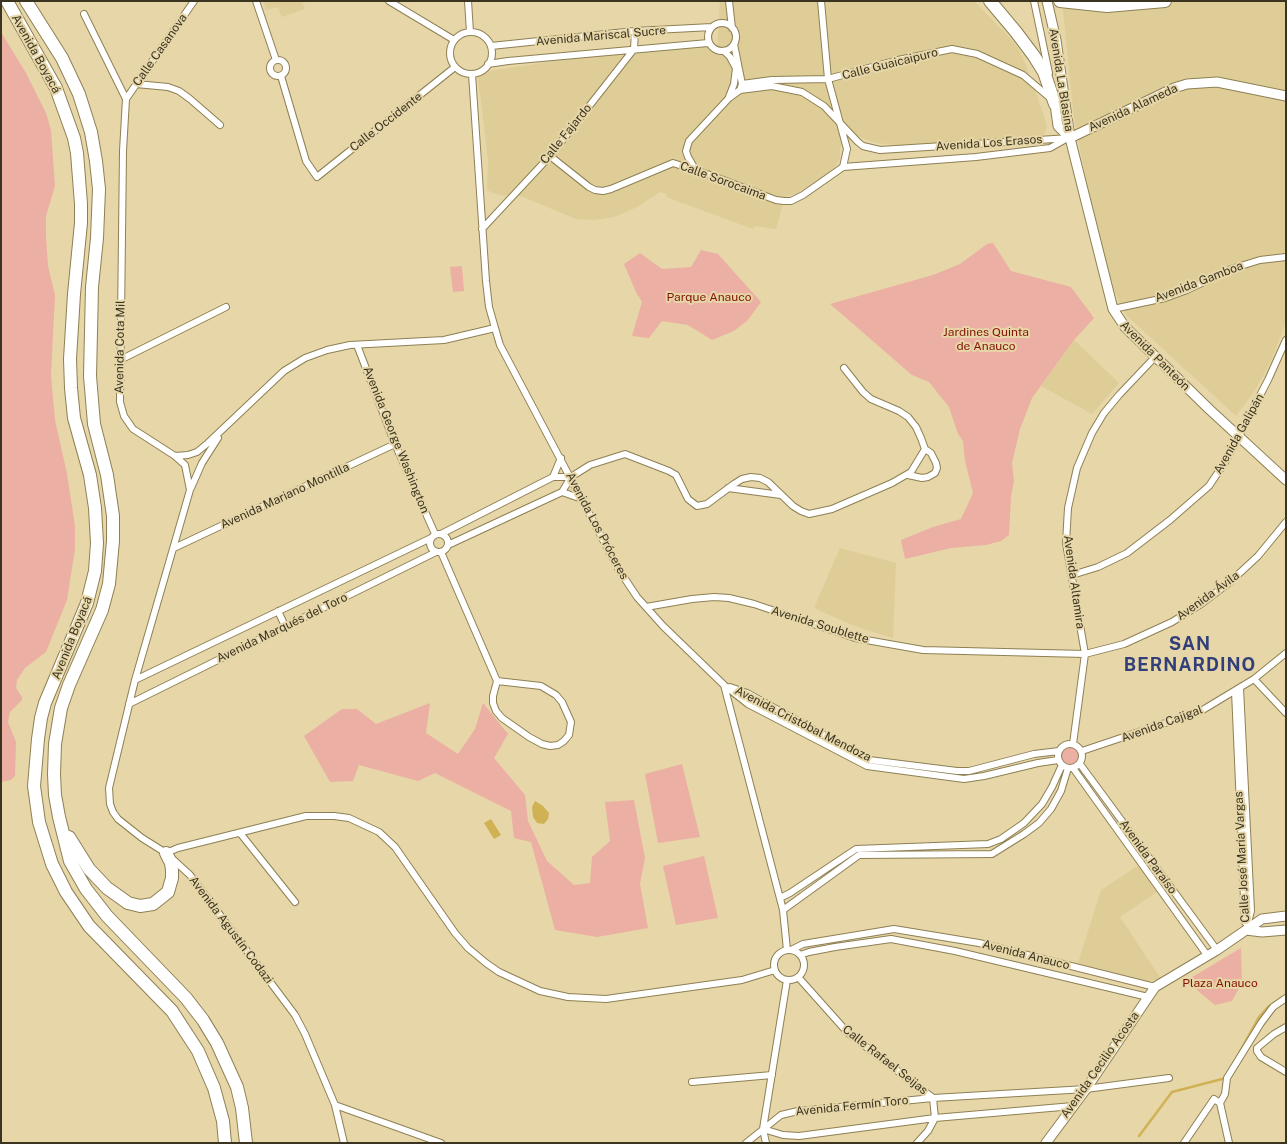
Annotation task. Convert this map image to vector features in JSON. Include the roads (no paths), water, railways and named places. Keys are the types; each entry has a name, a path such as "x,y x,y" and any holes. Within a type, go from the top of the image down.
{"highway":[{"name":"Avenida Boyacá","path":"7,1 56,88 71,129 77,153 81,223 70,359 71,388 74,418 90,475 95,508 97,542 94,571 87,604 45,702 41,718 34,786 38,822 52,864 66,892 89,926 172,1011 198,1051 214,1088 223,1121 225,1143"},
{"name":"Avenida Boyacá","path":"26,1 62,58 79,94 91,132 96,161 99,189 92,287 90,376 94,424 107,475 113,516 114,541 109,584 102,610 61,708 55,744 54,774 59,817 70,861 86,889 108,916 186,998 203,1020 217,1043 237,1087 242,1108 246,1143"},
{"path":"990,1 1034,56 1044,72 1055,104"},
{"path":"1062,2 1107,6 1165,1"},
{"path":"59,817 79,855 89,869 107,888 128,903 140,906 153,904 168,892 172,870 166,853"}],"main road":[{"name":"Avenida La Blasina","path":"1046,1 1056,40 1070,138"},
{"name":"Avenida Alameda","path":"1070,138 1174,88 1187,84 1218,82 1286,96"},
{"name":"Avenida La Blasina","path":"1055,104 1058,126 1070,138"},
{"name":"Avenida Panteón","path":"1070,138 1113,309 1125,327 1155,357 1209,410 1286,480"},
{"path":"1155,987 1217,950 1262,918 1286,916"},
{"path":"1246,930 1262,932 1286,930"},
{"name":"Avenida Cecilio Acosta","path":"1046,1143 1086,1089 1155,987"}],"street":[{"name":"Calle Casanova","path":"126,99 194,1"},
{"path":"256,1 276,60"},
{"path":"389,1 454,40"},
{"path":"468,1 470,32"},
{"path":"729,1 732,28 736,35 734,44 741,87"},
{"path":"822,1 828,79 847,150 843,167"},
{"name":"Avenida La Blasina","path":"1034,1 1055,104"},
{"path":"729,11 708,34 708,42 713,49 724,51 730,49 734,44"},
{"name":"Avenida Cota Mil","path":"84,14 126,99 123,151 120,402 124,416 133,429 175,456 185,465 190,490 135,680"},
{"path":"716,25 728,25 732,28"},
{"name":"Avenida Mariscal Sucre","path":"490,46 716,25"},
{"path":"634,49 636,31"},
{"path":"470,32 484,37 490,46 492,56 482,71 472,74 455,67 450,51 454,40 464,33 470,32"},
{"name":"Avenida Mariscal Sucre","path":"488,64 708,42"},
{"name":"Calle Fajardo","path":"482,229 550,156 634,49"},
{"name":"Calle Guaicaipuro","path":"741,87 772,80 828,79 904,58 952,49 964,50 986,58 1023,75 1055,104"},
{"path":"724,51 736,68 734,84 729,98"},
{"path":"276,60 282,61 286,67 286,71 281,76 274,76 270,71 271,63 276,60"},
{"name":"Calle Occidente","path":"281,76 306,161 317,177 455,67"},
{"name":"Avenida Los Próceres","path":"472,74 489,307 500,345 628,585 646,607 724,685"},
{"path":"136,84 168,87 179,91 220,125"},
{"path":"696,170 688,158 686,151 688,146 729,98 741,87 772,86 797,90 816,100 840,121"},
{"name":"Avenida Los Erasos","path":"840,121 850,135 863,146 888,150 1070,138"},
{"name":"Avenida Los Erasos","path":"843,167 976,157 1050,148 1070,138"},
{"name":"Calle Sorocaima","path":"550,156 595,190 611,189 673,163 776,200 784,201 791,201 803,195 843,167"},
{"name":"Avenida Gamboa","path":"1113,309 1165,298 1231,269 1260,260 1286,258"},
{"path":"120,360 226,307"},
{"path":"175,456 197,452 221,432 284,371 295,363 327,350 357,345 444,340 495,328"},
{"name":"Avenida Galipán","path":"1072,575 1098,567 1127,553 1190,504 1209,486 1239,436 1286,340"},
{"name":"Avenida George Washington","path":"357,345 395,444 436,536"},
{"name":"Avenida Altamira","path":"1073,744 1085,654 1066,543 1068,508 1077,468 1083,452 1104,413 1155,357"},
{"path":"844,368 862,392 871,399 899,411 908,417 916,427 925,449 931,453 937,468 935,473 922,478 908,475"},
{"path":"190,490 202,463 221,432"},
{"name":"Avenida Mariano Montilla","path":"174,548 395,444"},
{"path":"583,499 562,492 571,477 590,465 625,454 676,475 688,499 697,506 707,504 727,488 742,479 751,477 760,478 768,482 800,511 809,514 819,513 908,475 925,449"},
{"path":"553,477 561,458"},
{"name":"Avenida Marqués del Toro","path":"135,680 436,536 553,477 571,477"},
{"path":"727,488 781,495"},
{"name":"Avenida Marqués del Toro","path":"129,704 285,626 445,550 448,545 562,492"},
{"name":"Avenida Ávila","path":"1085,654 1124,644 1172,622 1201,604 1230,582 1258,556 1286,522"},
{"path":"448,545 447,540 436,536 430,546 438,552 497,681 493,696 493,704 496,711 502,718 542,744 558,745 569,735 571,722 562,702 556,695 541,686 497,681"},
{"name":"Avenida Soublette","path":"646,607 699,599 729,598 754,604 855,638 923,650 1085,654"},
{"path":"278,612 285,626"},
{"name":"Avenida Cajigal","path":"1082,751 1201,711 1254,679 1286,653"},
{"path":"1254,679 1286,713"},
{"name":"Avenida Agustín Codazi","path":"135,680 109,788 112,812 142,838 166,853 190,875 295,1015 335,1105 344,1143"},
{"path":"724,685 783,910 789,950"},
{"name":"Avenida Cristóbal Mendoza","path":"724,685 747,693 869,760 963,771 1034,754 1059,751"},
{"name":"Avenida Cristóbal Mendoza","path":"724,685 748,704 867,766 964,779 1038,763 1065,765"},
{"name":"Calle José María Vargas","path":"1238,689 1246,930"},
{"path":"783,910 859,856 992,854 1039,823 1051,809 1061,791 1065,765 1059,751 1065,744 1073,744 1079,747 1083,758 1080,764 1065,765"},
{"name":"Avenida Paraíso","path":"1080,764 1217,950"},
{"path":"780,898 856,850 988,844 1002,839 1024,823 1042,804 1065,765"},
{"name":"Avenida Paraíso","path":"1065,765 1207,955"},
{"path":"166,853 178,848 306,816 319,815 348,818 370,827 388,839 455,933 468,948 499,972 524,985 554,995 606,998 742,980 775,970"},
{"path":"240,833 295,902"},
{"name":"Avenida Anauco","path":"789,950 803,944 894,929 979,943 1155,987"},
{"name":"Avenida Anauco","path":"800,955 818,950 891,939 976,956 1148,997"},
{"path":"976,956 979,943"},
{"path":"789,950 800,955 804,968 798,977 787,980 779,976 774,964 777,955 789,950"},
{"name":"Calle Rafael Seijas","path":"798,977 848,1033 933,1098"},
{"path":"766,1143 763,1128 787,980"},
{"path":"1229,1143 1220,1103 1225,1094 1227,1078 1260,1024 1273,1007 1286,998"},
{"path":"1286,1027 1257,1048 1261,1057 1286,1072"},
{"path":"692,1082 772,1075"},
{"name":"Avenida Fermín Toro","path":"763,1128 781,1115 790,1113 933,1098 1086,1089 1169,1078"},
{"path":"916,1143 928,1131 935,1118 933,1098"},
{"path":"1184,1143 1214,1099 1220,1103"},
{"path":"335,1105 441,1143"},
{"name":"Avenida Fermín Toro","path":"763,1128 782,1135 799,1136 935,1118 1073,1106"},
{"path":"746,1143 763,1128"}],"waterway":[{"path":"1238,1055 1259,1017 1268,1007 1282,997"},
{"path":"1139,1136 1172,1092 1226,1078"}],"district":[{"name":"SAN BERNARDINO","path":"1190,654"}],"park label":[{"name":"Parque Anauco","path":"709,297"},
{"name":"Jardines Quinta de Anauco","path":"986,339"},
{"name":"Plaza Anauco","path":"1220,983"}]}
